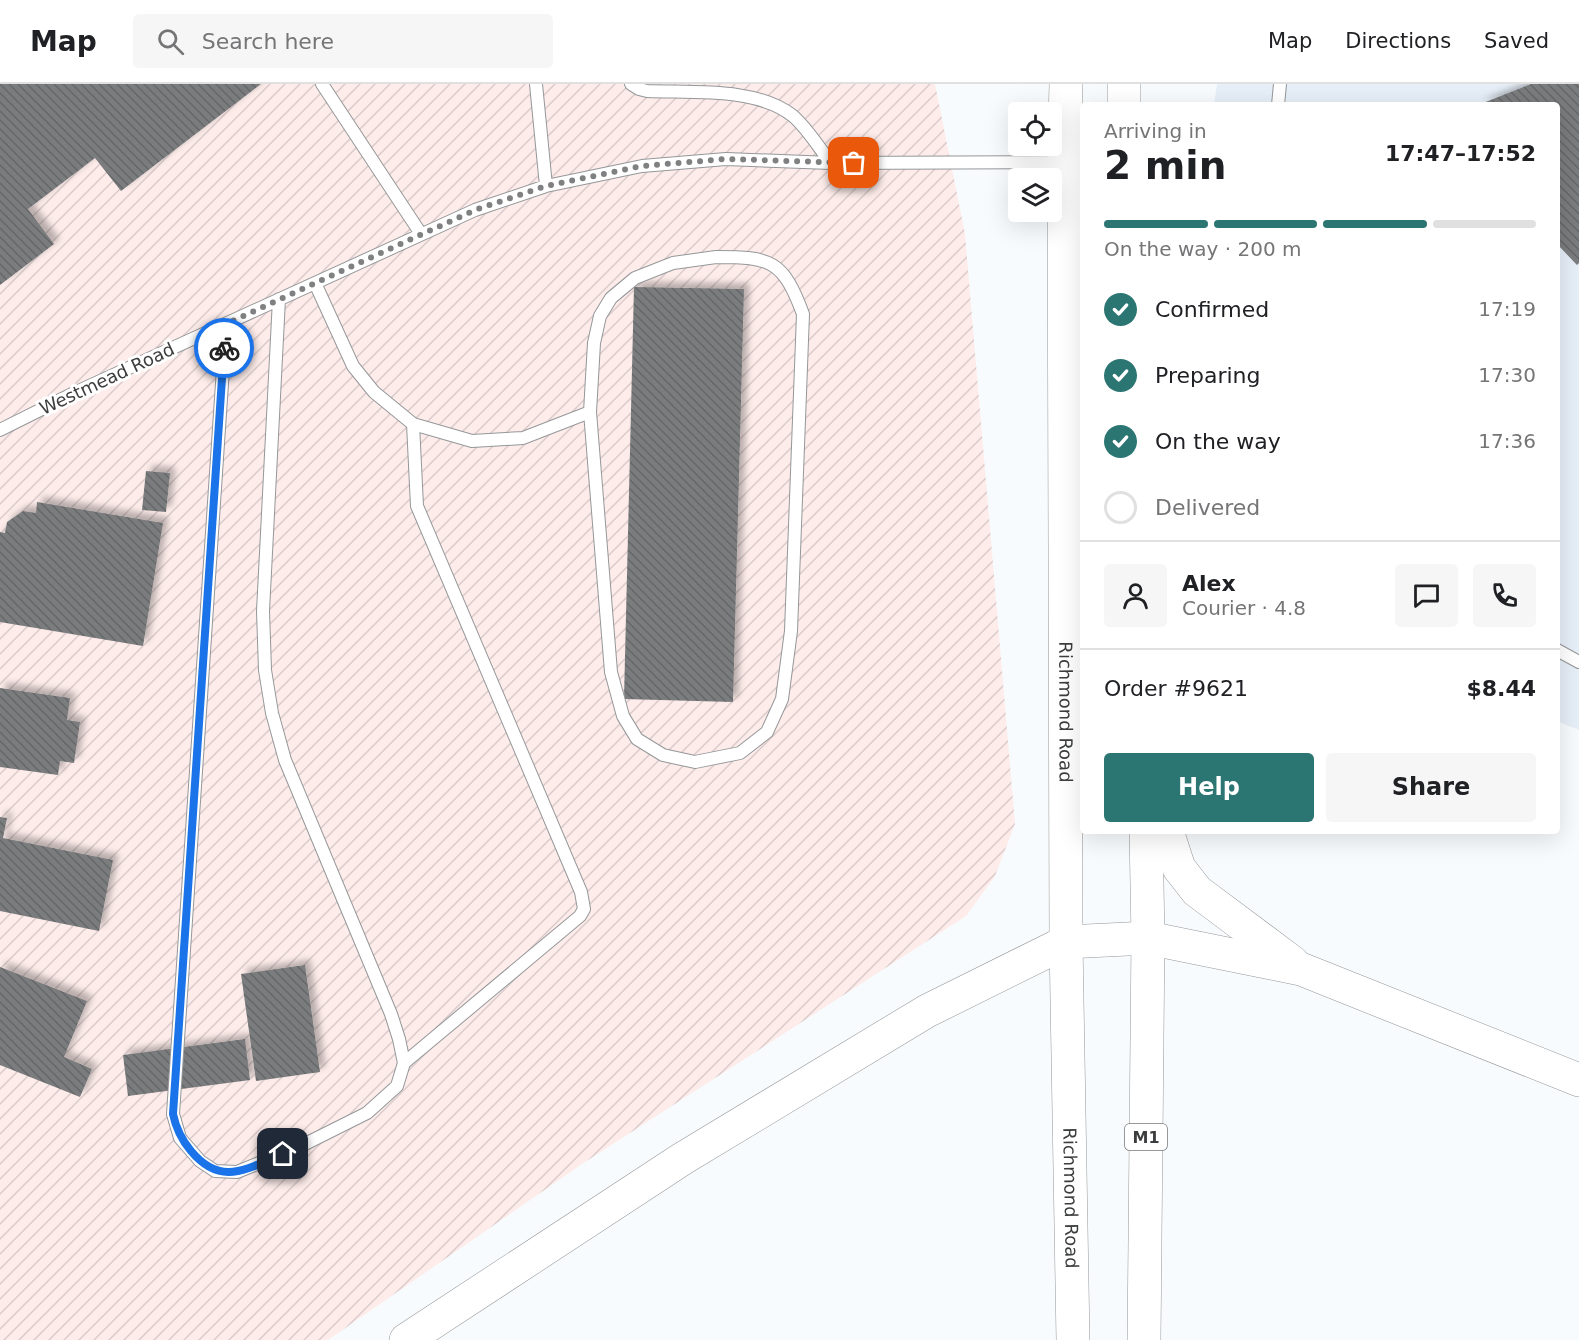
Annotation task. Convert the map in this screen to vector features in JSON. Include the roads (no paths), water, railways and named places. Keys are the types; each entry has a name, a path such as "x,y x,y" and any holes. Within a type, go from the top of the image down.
{"highway":[{"name":"Richmond Road","path":"1066,84 1074,161 1066,942 1073,1340"},
{"path":"1124,84 1124,102"},
{"name":"M1","path":"1144,1338 1148,938 1146,834"},
{"path":"1168,834 1179,868 1197,891 1301,969"},
{"path":"406,1340 682,1159 916,1017 1066,942 1148,938 1301,969 1579,1080"}],"lane":[{"path":"322,84 421,234"},
{"path":"536,84 546,186"},
{"path":"631,84 647,91 722,95 766,101 782,108 795,118 831,163"},
{"path":"1278,102 1280,84"},
{"name":"Westmead Road","path":"0,430 74,393 421,234 475,210 546,186 642,166 726,159 831,163 1074,161"},
{"path":"716,257 745,257 774,264 793,288 803,314 791,631 782,699 767,732 740,753 695,762 663,755 638,739 623,716 611,672 590,412 594,343 600,316 611,298 635,278 673,263 716,257"},
{"path":"315,283 353,366 374,392 412,424 472,441 513,439 523,438 590,412"},
{"path":"226,324 173,1114 180,1138 200,1161 215,1171 237,1172 300,1147 368,1113 397,1086 404,1064 391,1014 285,760 272,713 265,670 263,611 279,299"},
{"path":"404,1064 580,916 584,909 581,892 417,506 412,424"},
{"path":"1560,652 1579,662"}]}
